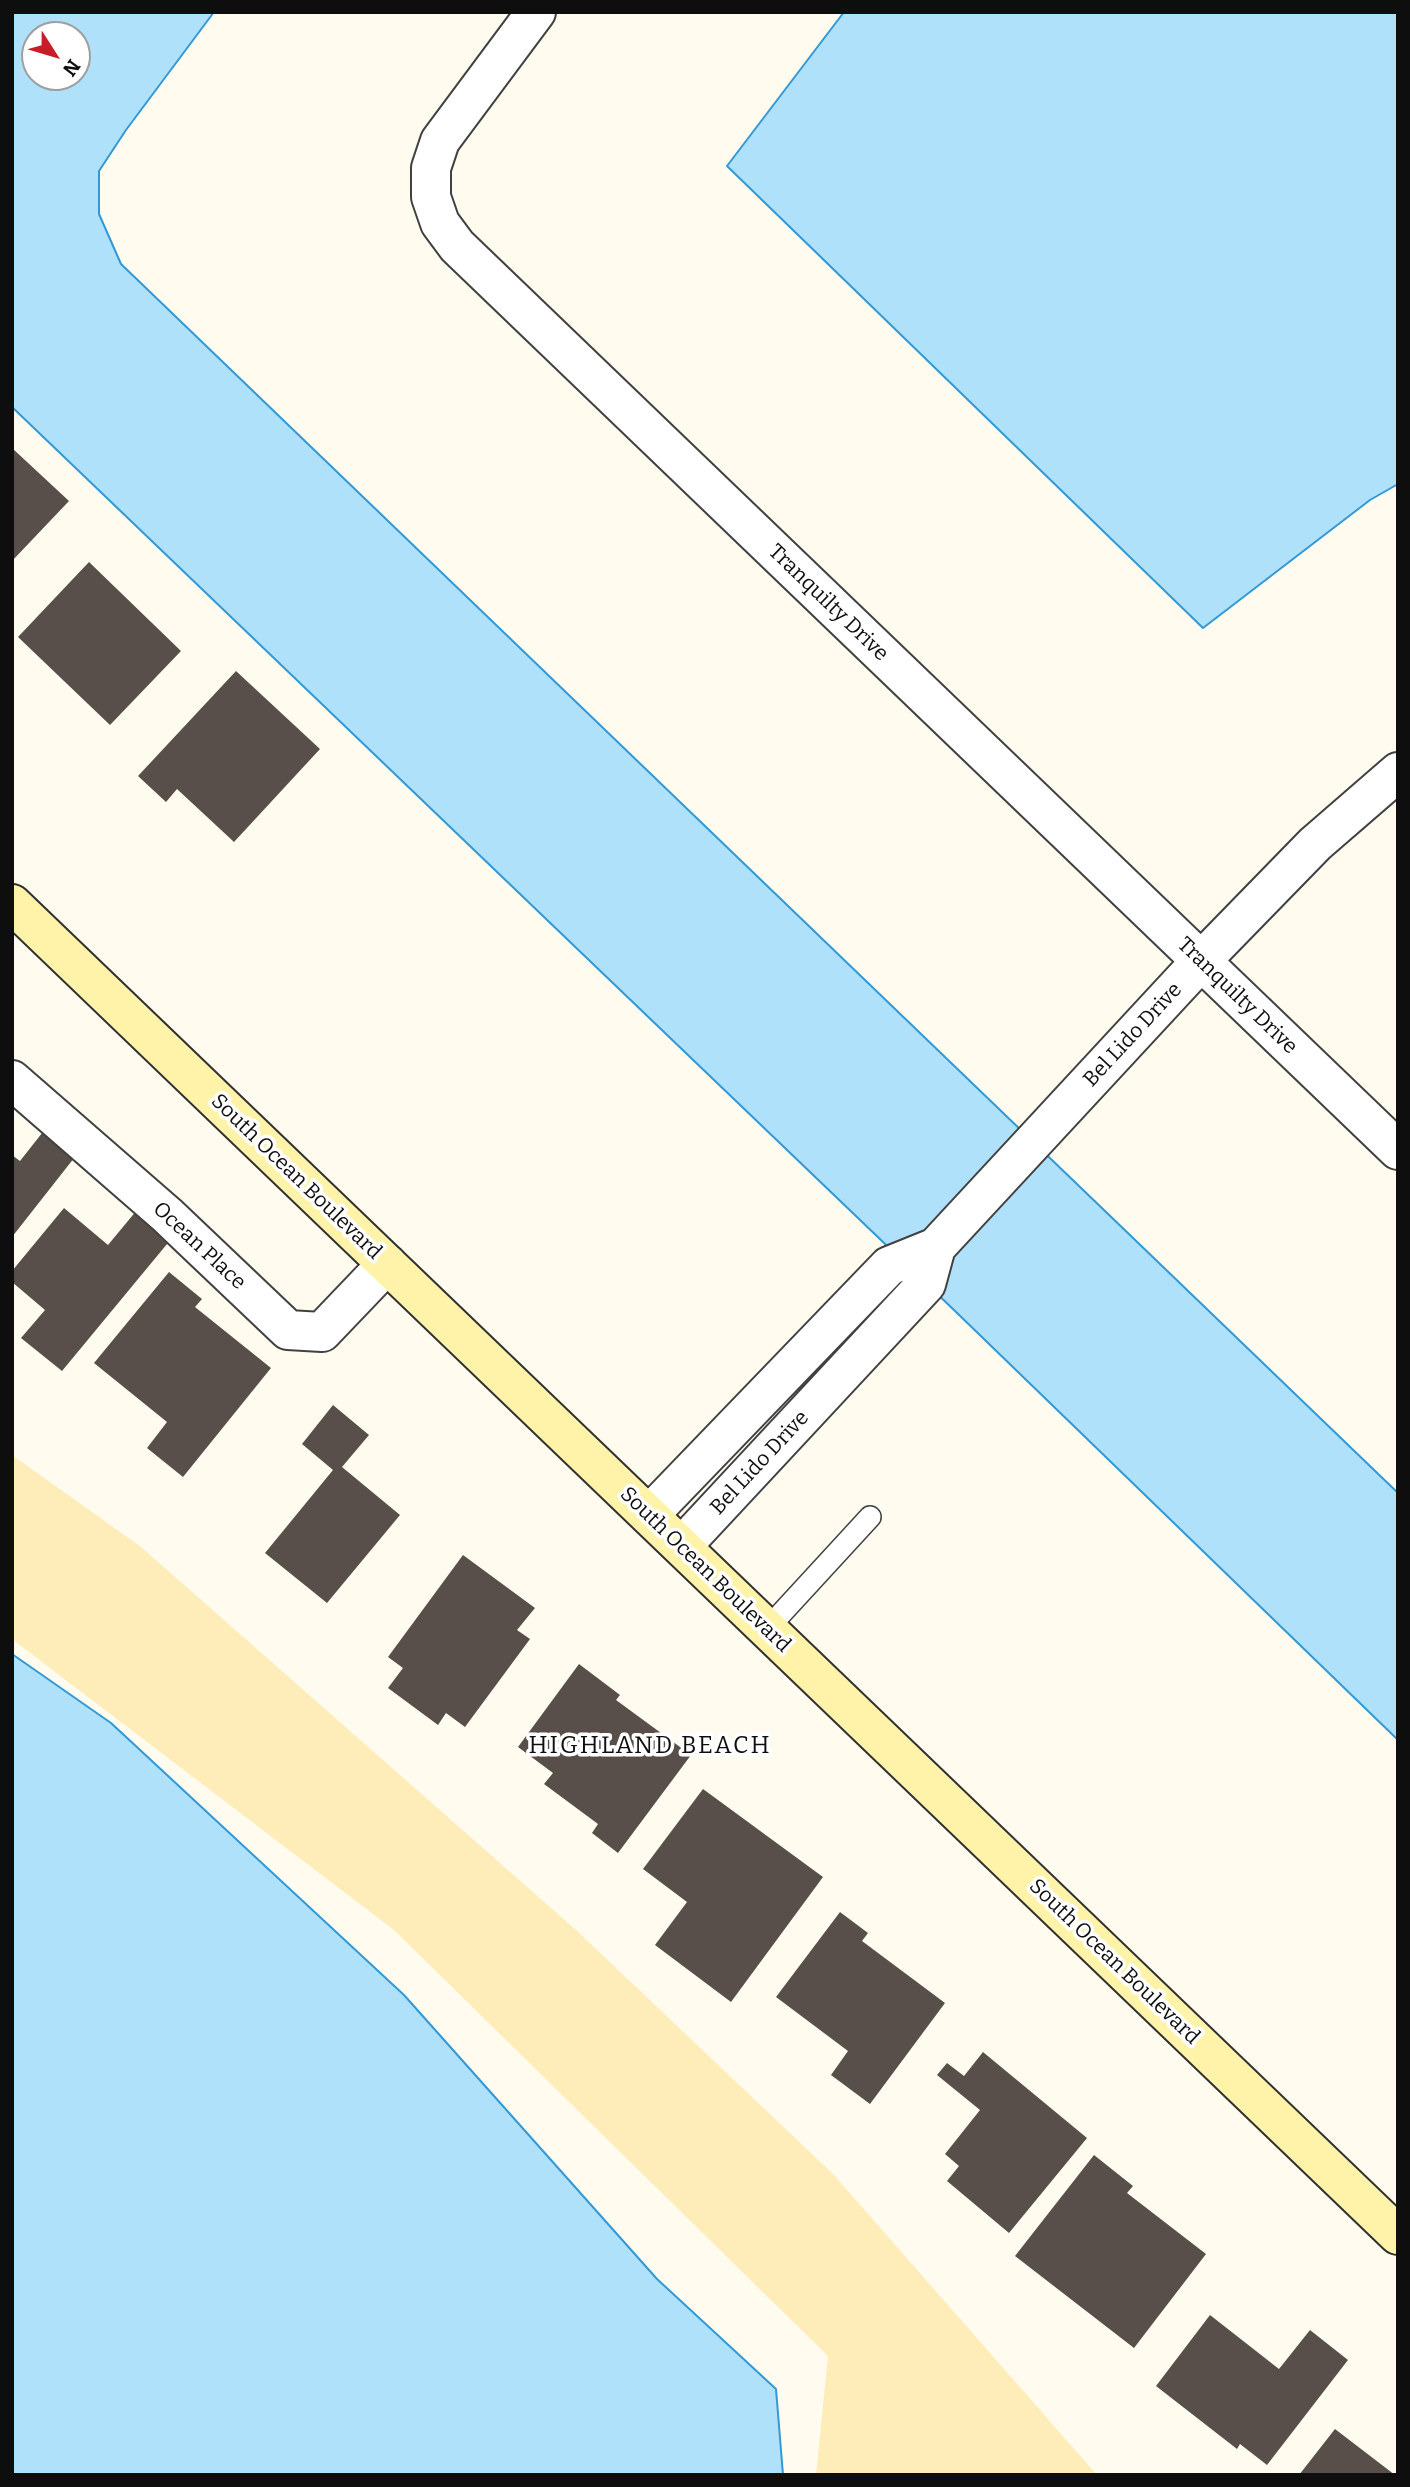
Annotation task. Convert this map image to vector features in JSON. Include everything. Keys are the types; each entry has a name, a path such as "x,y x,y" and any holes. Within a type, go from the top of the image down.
{"main road":[{"name":"South Ocean Boulevard","path":"12,904 1398,2235"}],"street":[{"name":"Tranquilty Drive","path":"536,12 440,141 431,169 430,197 440,223 457,246 1398,1150"},
{"name":"Bel Lido Drive","path":"649,1516 889,1266 936,1247 1201,961 1315,844 1398,772"},
{"name":"Ocean Place","path":"12,1080 167,1215 288,1329 322,1332 387,1264"},
{"name":"Bel Lido Drive","path":"682,1546 926,1284 936,1247"}],"lane":[{"path":"767,1629 870,1517"}],"sand":[{"path":"12,1455 141,1547 576,1930 833,2174 1097,2475 816,2475 828,2356 394,1930 12,1639"}],"water":[{"path":"12,12 214,12 126,130 99,171 99,214 121,264 1398,1493 1398,1740 955,1311 12,407"},
{"path":"844,12 1398,12 1398,484 1370,500 1203,628 727,166"},
{"path":"12,1654 111,1723 404,1995 657,2279 776,2389 783,2475 12,2475"}],"building":[{"path":"12,448 69,501 12,561"},
{"path":"89,562 181,651 110,725 18,637"},
{"path":"236,671 320,749 234,842 177,789 166,802 138,776"},
{"path":"46,1128 78,1153 12,1237 12,1155 20,1161"},
{"path":"64,1208 108,1245 137,1210 172,1238 62,1371 21,1338 45,1310 12,1282 12,1271"},
{"path":"169,1272 202,1299 195,1307 271,1368 183,1477 147,1448 167,1422 94,1363"},
{"path":"333,1405 369,1435 342,1467 400,1515 327,1603 265,1553 333,1470 302,1444"},
{"path":"463,1555 535,1608 517,1630 530,1639 465,1727 446,1713 438,1725 388,1688 403,1668 388,1657"},
{"path":"579,1664 620,1695 616,1700 691,1755 618,1853 592,1833 598,1824 544,1784 553,1773 518,1747"},
{"path":"703,1789 823,1877 731,2002 655,1945 687,1902 643,1869"},
{"path":"840,1912 868,1933 862,1941 945,2003 870,2104 831,2075 848,2051 776,1997"},
{"path":"983,2052 1087,2138 1009,2233 947,2181 959,2166 945,2154 980,2110 937,2075 947,2063 964,2076"},
{"path":"1094,2155 1133,2186 1127,2193 1206,2254 1134,2348 1015,2256"},
{"path":"1210,2315 1279,2369 1310,2330 1348,2360 1267,2465 1240,2444 1237,2449 1156,2386"},
{"path":"1335,2429 1395,2475 1299,2475"}],"district":[{"name":"HIGHLAND BEACH","path":"650,1746"}]}
